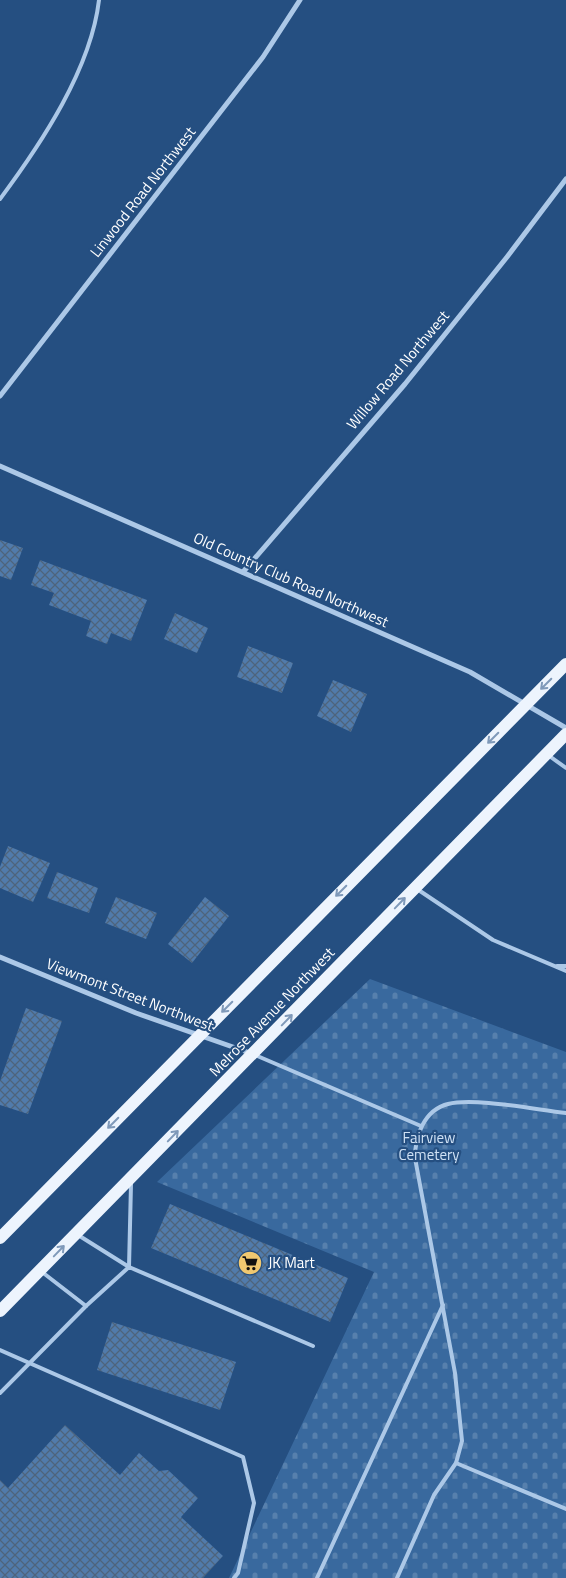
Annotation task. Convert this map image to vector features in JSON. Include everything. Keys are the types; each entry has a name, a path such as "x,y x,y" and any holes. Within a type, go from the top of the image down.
{"main road":[{"path":"0,1238 566,664"},
{"name":"Melrose Avenue Northwest","path":"0,1311 566,734"}],"street":[{"name":"Linwood Road Northwest","path":"0,396 252,72 300,0"},
{"name":"Willow Road Northwest","path":"242,572 405,384 507,257 566,179"},
{"name":"Old Country Club Road Northwest","path":"0,466 470,672 566,728"},
{"name":"Viewmont Street Northwest","path":"0,957 136,1013 253,1054"}],"lane":[{"path":"0,199 28,162 70,87 88,46 99,0"},
{"path":"547,754 566,768"},
{"path":"414,888 493,940 566,971"},
{"path":"554,966 566,966"},
{"path":"253,1054 421,1126"},
{"path":"396,1578 434,1495 456,1462 462,1441 443,1304 415,1158 415,1144 421,1126 431,1113 446,1104 454,1103 484,1104 566,1113"},
{"path":"0,1393 86,1306 130,1266 131,1177"},
{"path":"76,1233 130,1266 313,1346"},
{"path":"40,1270 86,1306"},
{"path":"318,1578 443,1304"},
{"path":"0,1350 243,1457 254,1503 238,1573 234,1578"},
{"path":"456,1462 566,1509"}],"green space":[{"name":"Fairview Cemetery","path":"370,979 566,1052 566,1578 229,1578 374,1272 157,1182"}],"building":[{"path":"0,540 23,548 11,580 0,576"},
{"path":"40,560 147,600 131,641 111,633 107,644 86,636 91,621 49,605 54,593 31,585"},
{"path":"175,613 208,628 197,653 164,639"},
{"path":"248,646 293,663 282,693 237,677"},
{"path":"333,680 367,694 351,732 317,716"},
{"path":"8,846 50,863 33,902 0,888 0,867"},
{"path":"57,872 98,888 89,913 47,898"},
{"path":"116,897 157,913 146,939 105,923"},
{"path":"205,897 229,916 192,963 168,944"},
{"path":"26,1008 62,1021 28,1114 0,1105 0,1081"},
{"name":"JK Mart","path":"170,1204 348,1278 330,1322 151,1248"},
{"path":"112,1322 236,1362 220,1410 97,1370"},
{"path":"65,1425 120,1475 139,1453 159,1471 168,1470 198,1498 181,1517 223,1556 203,1578 0,1578 0,1480 8,1488"}],"place":[{"name":"JK Mart","path":"250,1263"}]}
